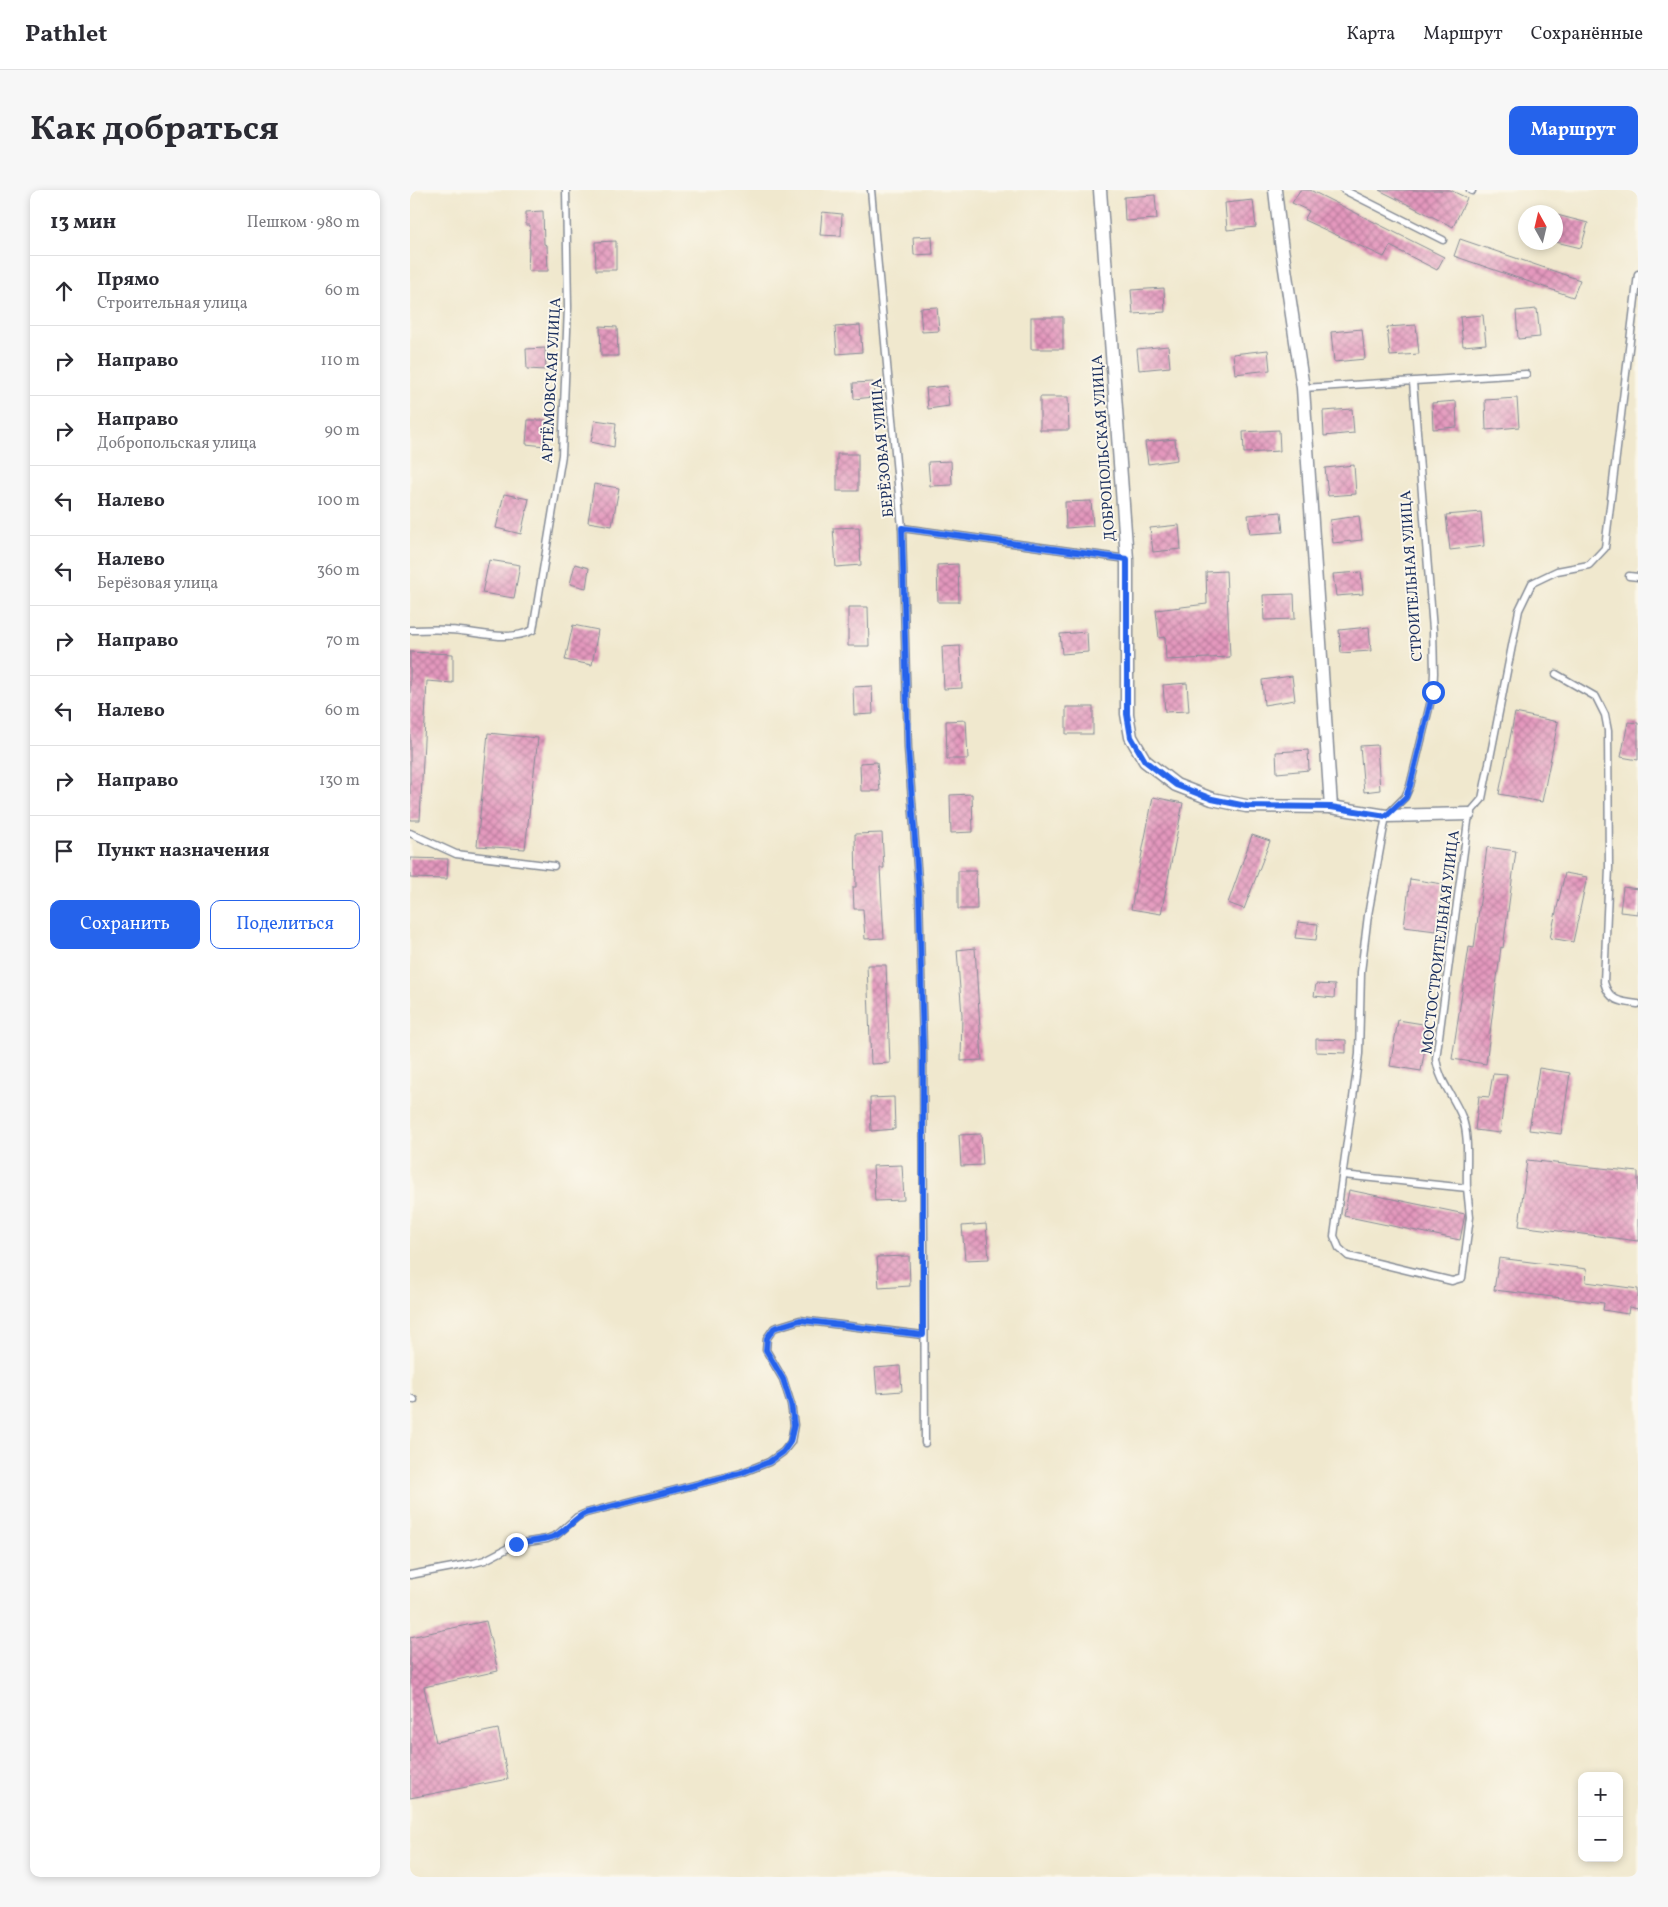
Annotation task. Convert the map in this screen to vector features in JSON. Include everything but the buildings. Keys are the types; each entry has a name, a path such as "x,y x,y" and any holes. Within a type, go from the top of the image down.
{"street":[{"name":"ДОБРОПОЛЬСКАЯ УЛИЦА","path":"1100,190 1127,559 1127,714 1131,737 1145,761 1176,785 1212,799 1246,806 1331,807"},
{"path":"1275,190 1303,388 1331,807 1386,816 1469,814"}],"lane":[{"name":"АРТЁМОВСКАЯ УЛИЦА","path":"410,630 450,630 507,637 522,636 533,630 562,455 568,307 566,190"},
{"name":"БЕРЁЗОВАЯ УЛИЦА","path":"871,190 902,528 908,749 919,892 923,1048 925,1443"},
{"path":"1344,190 1443,240"},
{"path":"1469,814 1482,799 1519,610 1532,583 1557,571 1589,566 1605,548 1638,274"},
{"path":"1303,388 1526,374"},
{"name":"СТРОИТЕЛЬНАЯ УЛИЦА","path":"1386,816 1406,797 1433,692 1433,630 1413,382"},
{"path":"902,528 1127,559"},
{"path":"1628,576 1638,577"},
{"path":"1556,674 1596,697 1604,715 1608,732 1609,868 1604,982 1606,993 1615,1001 1638,1004"},
{"name":"МОСТОСТРОИТЕЛЬНАЯ УЛИЦА","path":"1343,1175 1334,1236 1339,1248 1348,1256 1452,1281 1459,1280 1463,1275 1470,1217 1465,1126 1462,1115 1438,1072 1436,1060 1469,814"},
{"path":"1386,816 1368,915 1362,962 1359,1054 1343,1175 1467,1188"},
{"path":"410,834 456,854 554,866"},
{"path":"410,1575 485,1560 516,1544 547,1539 557,1535 577,1517 586,1513 741,1473 769,1462 783,1452 790,1442 794,1425 791,1404 783,1379 766,1350 767,1338 774,1328 800,1320 923,1335"}],"route":[{"path":"516,1544 547,1539 557,1535 577,1517 586,1513 741,1473 769,1462 783,1452 790,1442 794,1425 791,1404 783,1379 766,1350 767,1338 774,1328 788,1322 800,1320 923,1335 923,1048 919,892 908,749 902,528 1127,559 1127,714 1131,737 1145,761 1176,785 1212,799 1246,806 1331,807 1386,816 1406,797 1433,692"}]}
